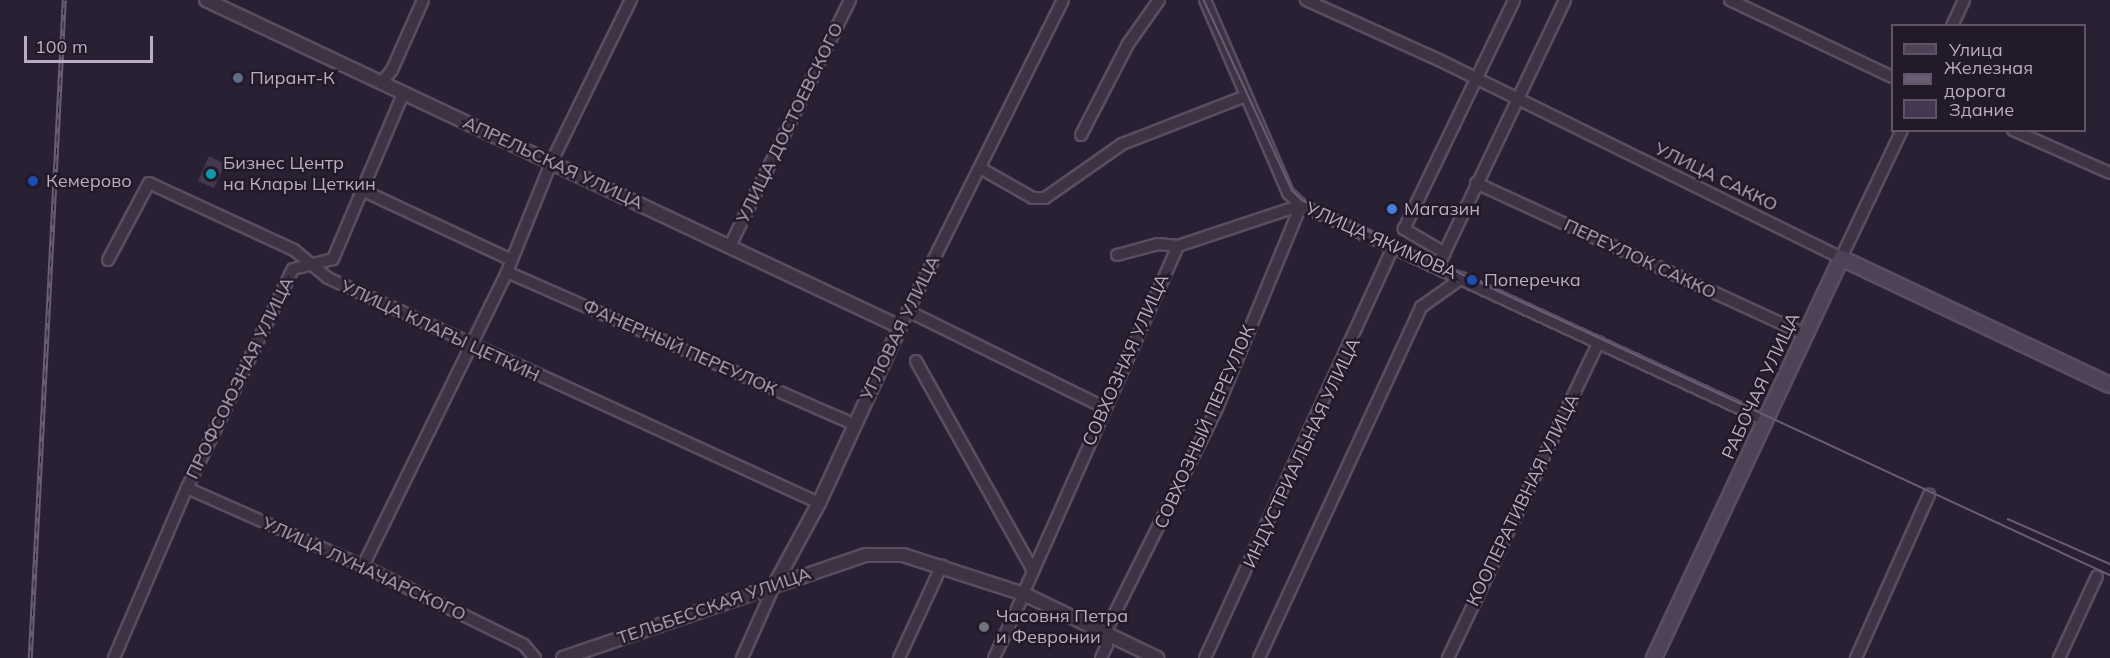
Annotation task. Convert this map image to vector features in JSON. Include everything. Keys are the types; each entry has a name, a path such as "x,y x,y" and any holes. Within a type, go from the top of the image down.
{"main road":[{"name":"РАБОЧАЯ УЛИЦА","path":"1654,658 1841,258"},
{"name":"УЛИЦА САККО","path":"1841,258 2110,385"}],"street":[{"path":"383,81 392,70 423,0"},
{"path":"363,566 507,272 551,163 631,0"},
{"name":"УЛИЦА ДОСТОЕВСКОГО","path":"730,246 850,0"},
{"name":"УГЛОВАЯ УЛИЦА","path":"742,658 775,584 819,503 853,424 900,327 1063,0"},
{"path":"1082,135 1128,44 1159,0"},
{"name":"УЛИЦА ЯКИМОВА","path":"1205,0 1288,193 1301,205 1394,246 1765,420"},
{"name":"УЛИЦА САККО","path":"1306,0 1476,79 1841,258"},
{"path":"1445,253 1404,229 1514,0"},
{"path":"1439,267 1476,183 1518,101 1565,0"},
{"path":"1730,0 1891,76"},
{"path":"1953,24 1964,0"},
{"name":"АПРЕЛЬСКАЯ УЛИЦА","path":"209,1 383,81 551,163 900,327"},
{"name":"ПРОФСОЮЗНАЯ УЛИЦА","path":"114,658 187,488 292,270 333,259 364,191 404,92"},
{"path":"980,168 1033,198 1044,198 1122,144 1246,96"},
{"name":"РАБОЧАЯ УЛИЦА","path":"1841,258 1901,132"},
{"path":"2018,132 2110,173"},
{"name":"УЛИЦА КЛАРЫ ЦЕТКИН","path":"108,260 149,183 294,250 328,278 471,346 819,503"},
{"name":"ПЕРЕУЛОК САККО","path":"1476,183 1805,334"},
{"path":"364,191 511,260"},
{"path":"1117,255 1158,244 1178,246 1301,205"},
{"name":"СОВХОЗНЫЙ ПЕРЕУЛОК","path":"1101,658 1106,639 1217,408 1301,205"},
{"name":"СОВХОЗНАЯ УЛИЦА","path":"994,658 1024,594 1103,407 1178,246"},
{"name":"ИНДУСТРИАЛЬНАЯ УЛИЦА","path":"1205,658 1394,246"},
{"name":"ФАНЕРНЫЙ ПЕРЕУЛОК","path":"507,272 853,424"},
{"path":"1259,658 1421,307 1462,278"},
{"path":"908,311 1103,407"},
{"name":"КООПЕРАТИВНАЯ УЛИЦА","path":"1448,658 1599,342"},
{"path":"916,361 1033,570"},
{"name":"УЛИЦА ЛУНАЧАРСКОГО","path":"187,488 363,566 524,645 535,658"},
{"path":"1856,658 1929,495"},
{"name":"ТЕЛЬБЕССКАЯ УЛИЦА","path":"562,658 866,555 903,555 942,565"},
{"path":"899,658 942,565 1024,594 1106,639 1157,658"},
{"path":"2059,658 2097,576"}],"building":[{"name":"Бизнес Центр на Клары Цеткин","path":"209,156 225,164 214,188 198,181"}],"tram line":[{"path":"1204,0 1292,190 1302,200 2110,575"},
{"path":"2008,519 2110,564"}],"railway":[{"path":"30,658 64,0"}],"place":[{"name":"Пирант-К","path":"238,78"},
{"name":"Бизнес Центр на Клары Цеткин","path":"211,174"},
{"name":"Кемерово","path":"33,181"},
{"name":"Магазин","path":"1392,209"},
{"name":"Поперечка","path":"1472,280"},
{"name":"Часовня Петра и Февронии","path":"984,627"}]}
